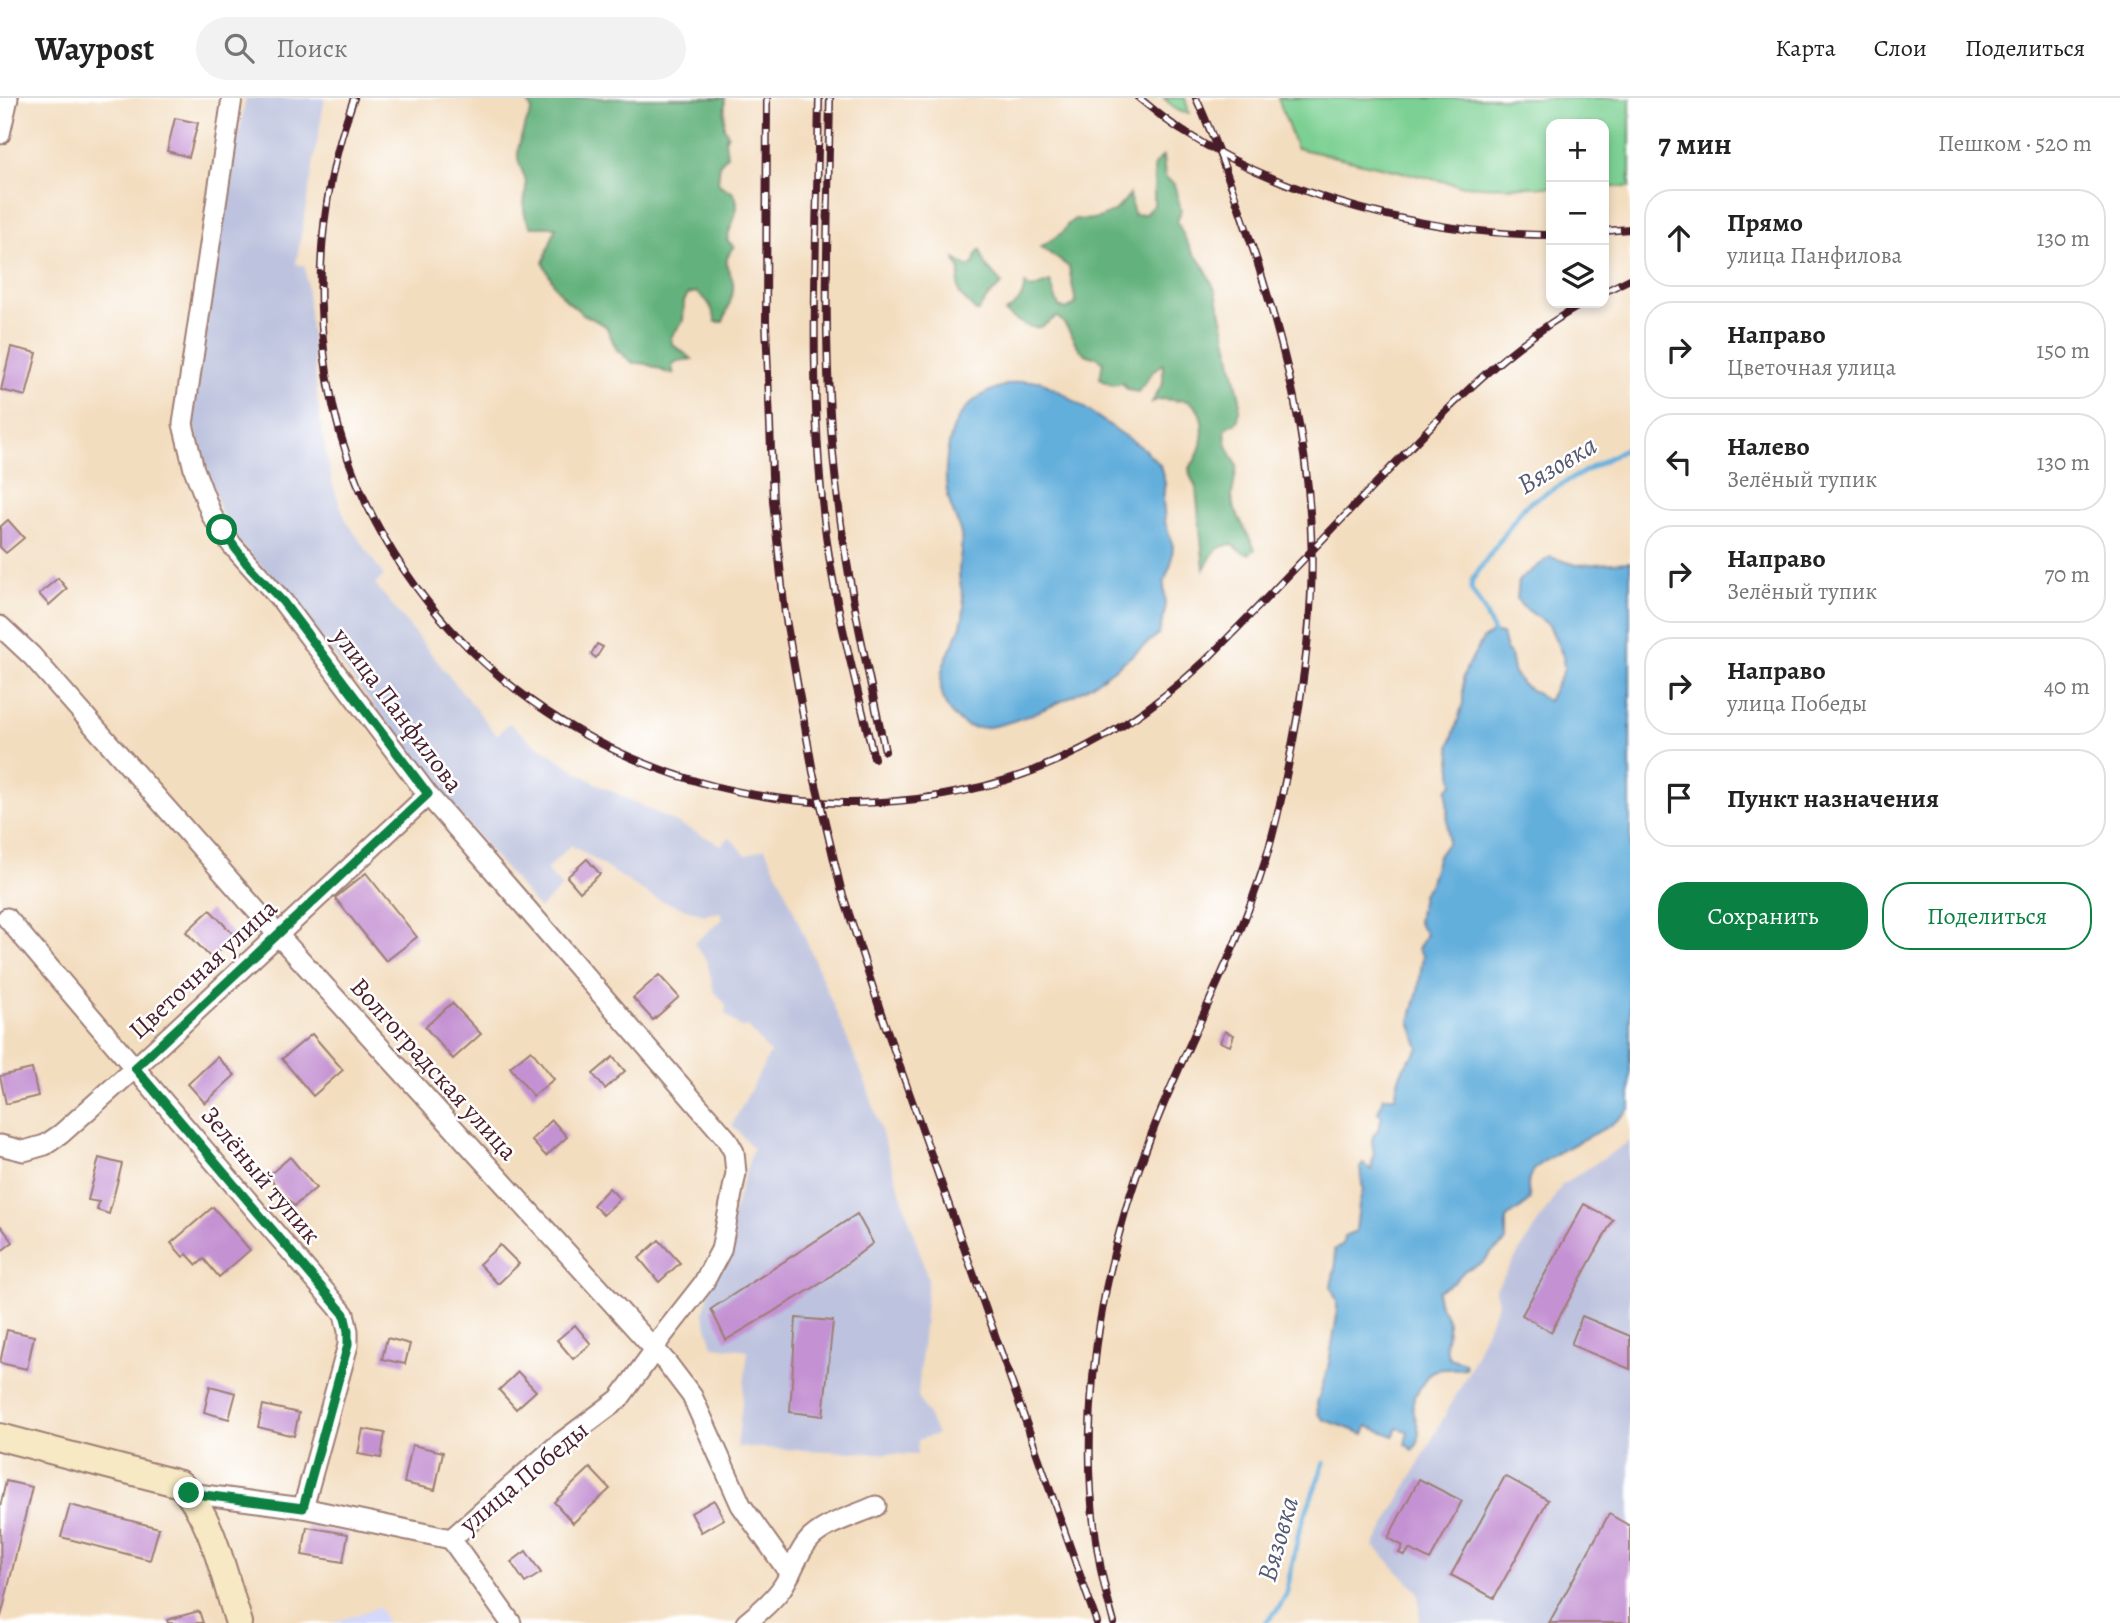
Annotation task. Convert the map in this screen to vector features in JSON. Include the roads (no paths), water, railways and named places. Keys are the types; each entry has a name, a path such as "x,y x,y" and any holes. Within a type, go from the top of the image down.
{"street":[{"path":"0,134 9,98"},
{"name":"улица Панфилова","path":"232,98 183,424 187,448 212,516 247,564 283,602 428,794 726,1138 734,1152 736,1173 721,1250 703,1284"},
{"name":"Волгоградская улица","path":"0,626 32,656 278,935 667,1363 692,1396 741,1505 790,1574"},
{"name":"Цветочная улица","path":"0,1145 24,1151 45,1145 61,1134 428,794"},
{"name":"Зелёный тупик","path":"7,918 344,1314 348,1345 303,1508"},
{"name":"улица Победы","path":"0,1437 180,1484 189,1493 303,1508 450,1539 555,1447 619,1399 672,1322 703,1284"},
{"path":"189,1493 206,1520 239,1623"},
{"path":"746,1623 773,1599 812,1538 826,1528 876,1506"},
{"path":"450,1539 511,1623"}],"water":[{"path":"1021,381 1040,381 1064,394 1144,449 1160,465 1165,483 1165,522 1173,546 1171,564 1164,583 1165,610 1159,634 1109,673 1066,699 1012,721 979,728 963,724 955,717 945,704 942,694 942,670 960,627 964,604 959,576 961,535 947,491 947,454 954,427 965,409 990,391"},
{"path":"1550,557 1577,565 1630,562 1630,1108 1604,1129 1535,1169 1528,1182 1530,1198 1506,1219 1506,1241 1483,1263 1465,1270 1454,1282 1438,1291 1439,1304 1448,1324 1445,1342 1449,1358 1465,1363 1466,1368 1437,1370 1427,1376 1413,1401 1419,1439 1413,1450 1405,1444 1408,1431 1397,1428 1394,1436 1367,1426 1364,1434 1324,1420 1318,1414 1317,1403 1328,1368 1337,1316 1337,1302 1331,1286 1336,1264 1334,1250 1343,1244 1344,1236 1356,1231 1363,1190 1360,1168 1363,1164 1371,1170 1373,1136 1382,1117 1378,1112 1384,1097 1396,1097 1402,1071 1419,1049 1410,1021 1423,956 1418,949 1426,934 1418,923 1422,894 1429,885 1438,856 1448,842 1447,790 1453,783 1450,746 1463,703 1463,678 1483,639 1493,632 1502,634 1513,671 1522,684 1548,701 1564,670 1563,656 1549,625 1522,606 1517,599 1519,580"}],"waterway":[{"name":"Вязовка","path":"1493,632 1471,589 1472,580 1523,508 1630,446"},
{"name":"Вязовка","path":"1265,1623 1286,1595 1299,1531 1324,1463"}],"railway":[{"path":"354,98 339,147 328,198 322,251 321,303 325,355 333,407 348,457 367,505 405,571 450,629 504,680 563,722 628,756 697,781 770,797 845,803 946,795 993,784 1039,768 1082,749 1125,724 1204,662 1478,380 1529,339 1576,308"},
{"path":"767,98 766,323 773,501 785,614 813,772 841,889 883,1019 1097,1623"},
{"path":"819,98 815,308 819,466 833,579 874,758"},
{"path":"830,98 827,235 830,418 838,500 849,572 885,751"},
{"path":"1139,98 1175,126 1222,154 1312,193 1407,220 1455,228 1546,235"},
{"path":"1114,1623 1100,1563 1092,1501 1090,1438 1093,1375 1102,1313 1115,1251 1152,1133 1226,965 1265,862 1296,727 1310,620 1312,555 1309,498 1300,429 1286,361 1243,220 1196,98"},
{"path":"1609,231 1630,229"},
{"path":"1609,290 1630,279"}]}
